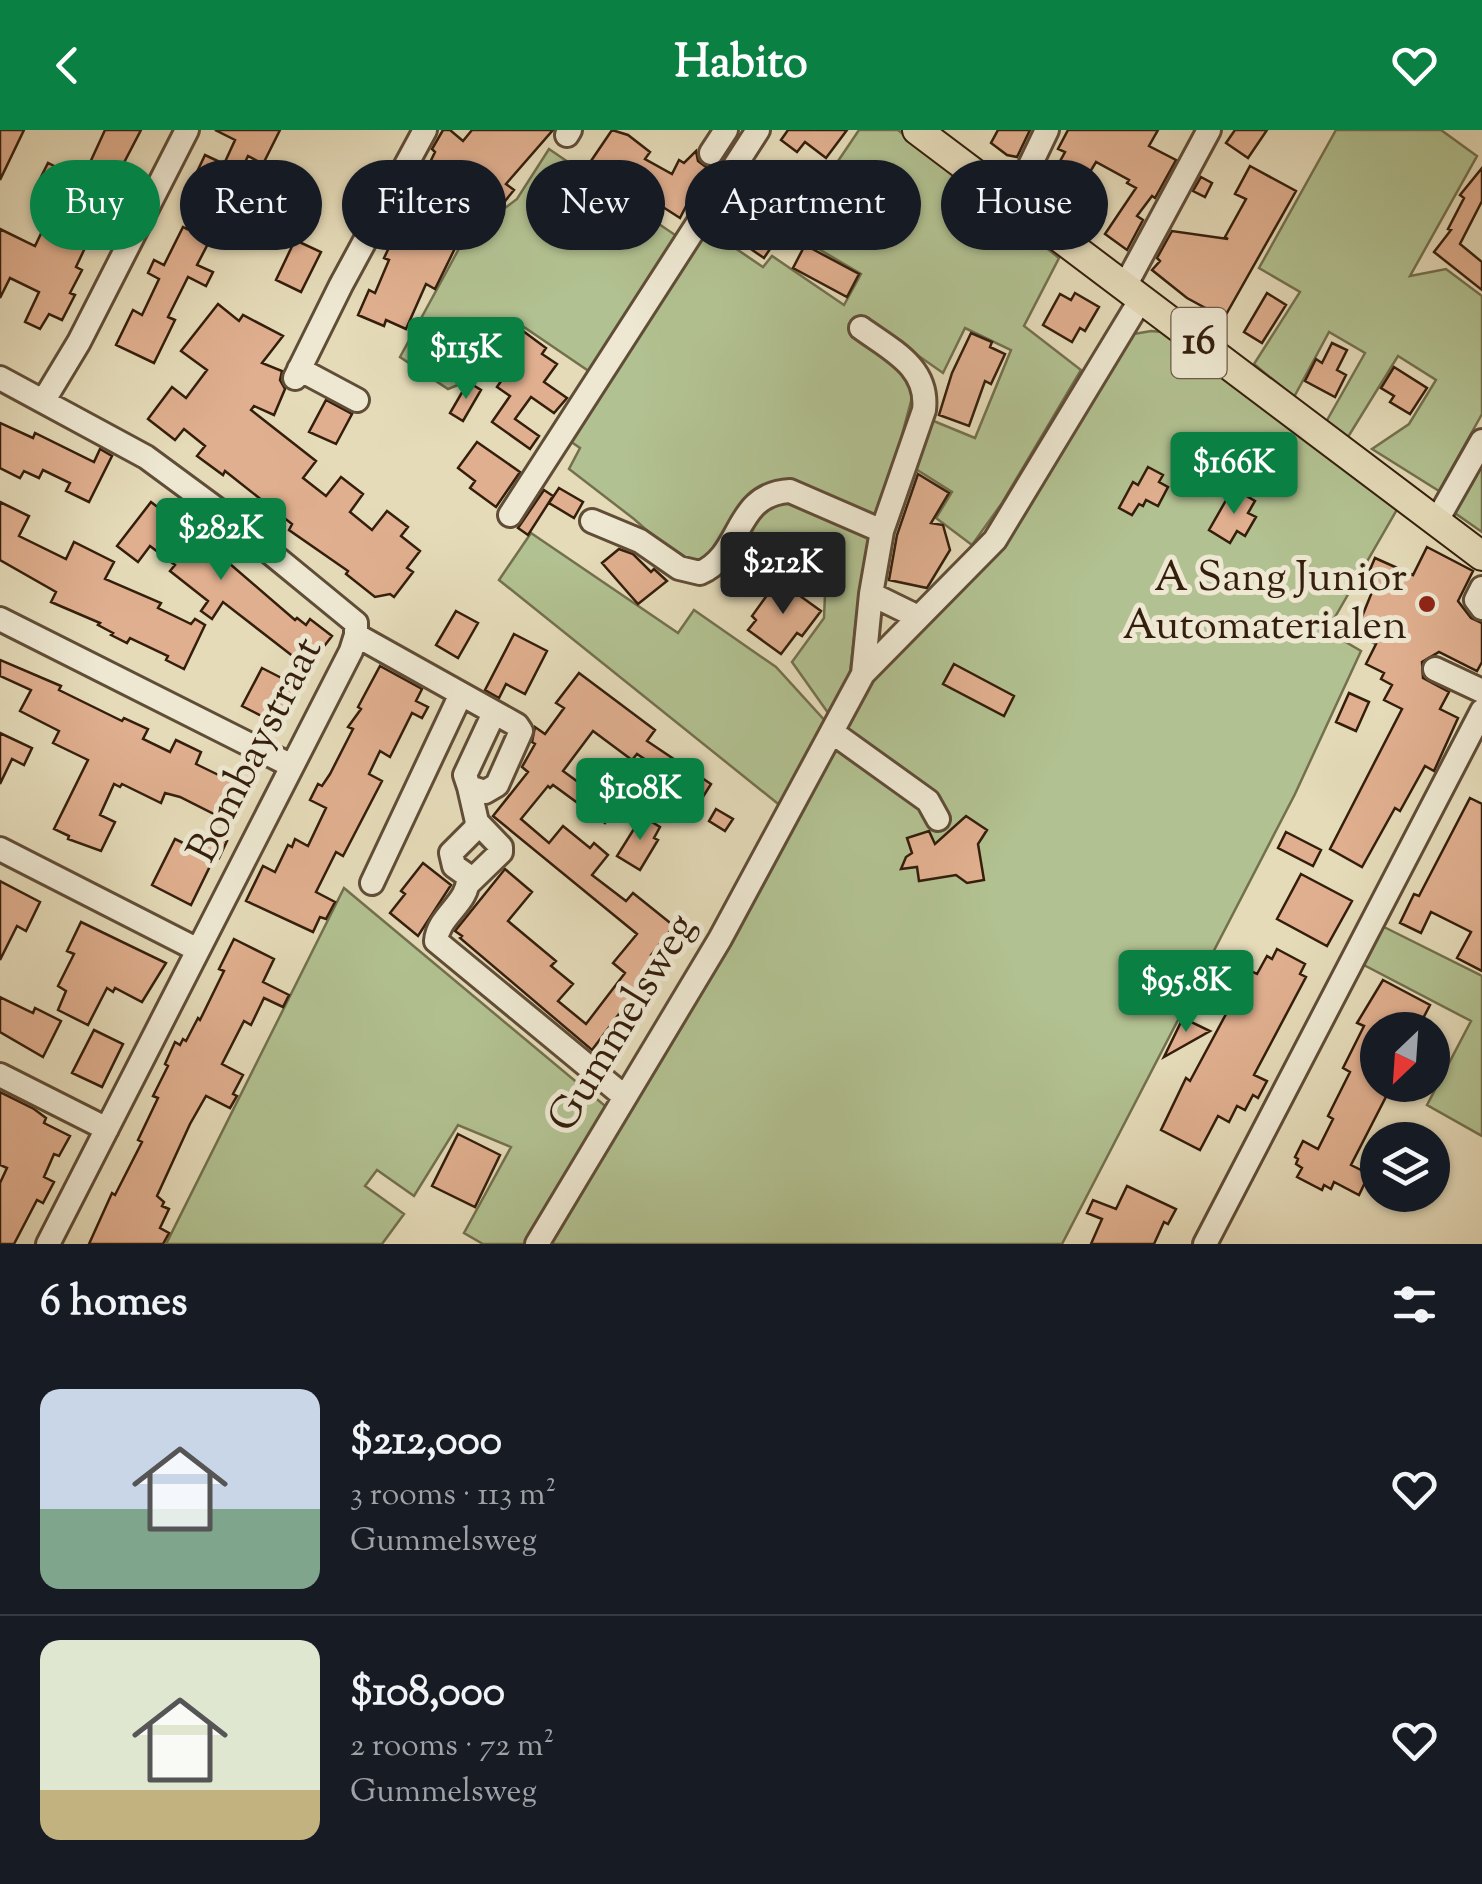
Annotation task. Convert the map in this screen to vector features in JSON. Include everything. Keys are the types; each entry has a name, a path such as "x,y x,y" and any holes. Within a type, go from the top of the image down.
{"main road":[{"name":"16","path":"917,130 957,160"},
{"name":"16","path":"1077,250 1436,522 1480,550"}],"street":[{"path":"44,400 79,342 187,130"},
{"path":"357,400 297,374 426,130"},
{"path":"711,153 726,130"},
{"path":"510,515 758,130"},
{"path":"1032,160 1047,130"},
{"name":"Gummelsweg","path":"537,1244 720,939 863,674 995,540 1133,292 1209,130"},
{"path":"861,328 914,368 926,394 882,531 870,594 863,674"},
{"name":"Bombaystraat","path":"0,378 146,458 222,513 356,622 356,635 292,766 48,1244"},
{"path":"1436,522 1482,441"},
{"path":"592,521 640,541 679,568 700,573 719,561 755,502 776,492 790,491 882,531"},
{"path":"1482,588 1476,600 1482,608"},
{"path":"870,594 918,618"},
{"path":"0,618 292,766"},
{"path":"356,635 517,725 520,738 497,785 485,792 469,786"},
{"path":"1436,669 1482,691"},
{"path":"372,883 461,694"},
{"path":"1205,1244 1476,738 1482,711"},
{"path":"494,713 465,775 477,822 451,853 454,866 468,876 467,892 438,928 436,941 625,1097"},
{"path":"832,732 928,801 938,819"},
{"path":"469,884 501,852 499,843 477,822"},
{"path":"0,849 198,950"},
{"path":"0,1075 107,1129"}],"green space":[{"path":"859,130 898,130 941,164 941,250 1049,250 1059,258 1024,326 1081,370 1002,503 972,545 936,518 952,492 911,466 924,417 975,438 1011,350 965,328 943,373 893,338 918,375 880,517 875,521 800,485 774,484 760,490 736,516 702,579 569,469 580,448 564,437 685,250 738,250 763,267 772,256 844,305 861,274 820,250 921,250 921,160 839,160"},
{"path":"1336,130 1441,130 1477,156 1410,276 1446,269 1482,296 1482,414 1439,491 1372,449 1409,424 1436,380 1398,356 1348,437 1326,422 1365,353 1329,332 1294,397 1254,364 1300,292 1259,268"},
{"path":"549,149 565,160 542,160"},
{"path":"526,185 526,250 665,250 665,228 681,239 593,374 521,325 490,372 448,389 400,357 458,250 506,250 506,207"},
{"path":"1173,333 1399,506 1327,631 1361,651 1295,794 1062,1244 546,1244 872,682 919,625 982,570 1121,345 1134,334"},
{"path":"1482,457 1482,532 1452,511"},
{"path":"773,494 870,532 873,541 858,603 849,681 831,717 792,662 824,618 825,594 732,544"},
{"path":"531,533 678,633 694,610 776,667 827,723 782,807 499,580"},
{"path":"344,888 610,1110 527,1244 483,1244 464,1233 511,1147 458,1125 414,1196 377,1170 365,1186 404,1214 382,1244 166,1244"},
{"path":"1382,926 1482,976 1482,1136 1427,1105 1450,1102 1450,1061 1471,1021 1362,964"}],"building":[{"path":"0,130 24,130 0,180"},
{"path":"105,130 141,130 125,160 91,160"},
{"path":"215,130 280,130 265,160 248,156 246,160 226,160 235,140"},
{"path":"443,130 450,130 463,141 472,130 553,130 506,184 506,160 431,160 435,152 432,149"},
{"path":"612,130 628,135 650,152 647,160 592,160"},
{"path":"788,130 847,130 826,158 805,142 797,152 781,140"},
{"path":"998,130 1030,130 1017,157 991,143"},
{"path":"1068,130 1158,130 1149,146 1176,160 1155,198 1152,196 1137,216 1143,220 1127,250 1108,236 1108,230 1136,188 1108,169 1108,160 1061,160 1065,152 1058,149"},
{"path":"1235,130 1267,130 1248,158 1226,143"},
{"path":"679,160 685,162 685,208 680,218 665,208 665,170 672,174"},
{"path":"1250,166 1296,191 1224,318 1187,298 1152,270 1160,261 1157,258 1172,231 1228,239 1225,237 1246,199 1235,194"},
{"path":"1482,168 1482,201 1460,244 1482,262 1482,290 1434,252 1451,230 1448,229 1464,198 1460,195"},
{"path":"1201,177 1212,183 1205,197 1193,191"},
{"path":"506,184 514,190 506,200"},
{"path":"0,229 30,244 30,250 84,250 76,267 82,270 70,293 75,295 62,320 49,314 40,329 25,322 39,292 10,278 0,298"},
{"path":"180,233 180,250 205,250 197,265 213,272 206,286 188,277 168,317 175,320 154,363 116,345 133,310 142,315 159,279 148,273 154,260 164,265"},
{"path":"290,250 321,252 301,292 276,280"},
{"path":"388,250 454,250 435,289 426,284 406,329 386,320 384,326 358,315 369,290 375,293 389,260 384,258"},
{"path":"752,250 769,250 764,258"},
{"path":"802,250 814,250 859,274 847,297 793,268"},
{"path":"1075,293 1099,307 1085,331 1080,328 1072,342 1043,325 1060,294 1071,300"},
{"path":"1267,293 1286,305 1262,343 1244,332"},
{"path":"218,304 239,321 243,315 283,336 262,363 282,371 280,380 285,389 274,415 254,406 251,410 316,461 303,478 326,496 341,477 363,494 350,512 372,530 387,511 408,527 401,536 420,551 407,568 413,572 394,597 375,597 346,574 348,571 289,530 292,524 225,471 223,475 197,456 205,446 184,429 175,440 148,419 172,387 186,398 207,370 181,351"},
{"path":"523,331 546,348 542,354 557,364 544,382 567,398 554,413 531,397 515,419 539,436 530,449 492,422 510,396 497,387 515,361 506,355"},
{"path":"971,333 992,342 990,347 1005,354 991,384 985,381 969,426 939,415 952,373"},
{"path":"1332,343 1347,350 1337,370 1346,375 1335,397 1305,381 1316,359 1322,363"},
{"path":"1394,367 1427,388 1410,414 1390,402 1394,396 1381,388"},
{"path":"468,382 481,390 463,421 450,413"},
{"path":"326,400 352,414 336,444 309,432"},
{"path":"0,423 33,438 35,433 94,462 100,449 112,456 89,502 66,491 70,483 43,470 39,478 24,471 20,478 0,468"},
{"path":"477,442 520,472 496,507 470,488 475,481 458,468"},
{"path":"1148,467 1163,475 1159,482 1168,487 1158,506 1146,500 1132,515 1119,508 1133,482 1138,485"},
{"path":"918,474 949,493 931,523 943,525 950,550 927,588 889,580 897,535"},
{"path":"559,488 583,502 574,518 549,503"},
{"path":"1233,488 1255,501 1248,513 1256,517 1245,536 1237,531 1230,543 1209,530"},
{"path":"544,490 553,496 528,535 518,528"},
{"path":"0,502 29,516 19,536 66,559 74,542 114,562 105,579 161,603 158,608 191,624 195,619 205,625 184,669 166,660 168,656 130,638 127,643 111,635 100,623 51,602 56,592 0,560"},
{"path":"151,502 164,512 161,516 194,542 196,539 213,552 218,547 233,559 230,564 295,620 306,625 310,619 332,636 318,654 309,647 299,661 223,602 212,619 201,611 208,601 170,571 175,565 150,546 138,562 117,546"},
{"path":"1427,547 1473,571 1458,601 1471,618 1482,623 1482,662 1477,671 1439,652 1422,662 1423,678 1449,692 1440,709 1458,718 1434,771 1425,766 1400,811 1395,808 1362,867 1330,849 1402,709 1384,700 1392,685 1381,679 1384,673 1366,664 1376,644 1355,634 1372,592 1362,588 1375,558 1413,575"},
{"path":"619,549 633,554 667,581 638,604 602,563"},
{"path":"778,580 821,611 802,636 797,633 781,654 748,630 756,620 752,616"},
{"path":"456,611 478,623 458,658 436,645"},
{"path":"514,634 547,651 525,694 506,684 499,698 485,690"},
{"path":"0,660 61,686 59,690 122,721 124,718 148,729 143,739 170,752 176,740 201,752 196,764 241,786 234,801 229,799 220,817 180,797 165,793 161,803 114,784 100,815 115,822 101,851 68,839 69,836 54,829 88,760 53,743 59,731 20,711 31,690 0,676"},
{"path":"954,664 1014,696 1004,716 943,684"},
{"path":"380,666 422,689 416,701 428,707 422,718 412,713 390,757 380,751 369,774 382,781 343,856 336,852 316,892 335,902 326,919 320,917 313,932 246,901 263,866 275,872 295,839 308,846 326,808 310,800 318,784 322,786 330,774 353,729 348,727 361,709 358,707"},
{"path":"262,668 301,688 281,726 242,706"},
{"path":"579,673 655,730 647,741 711,784 701,800 675,783 662,802 644,790 658,768 637,754 632,760 593,731 563,771 615,809 605,823 553,785 521,819 549,843 563,826 590,848 594,843 608,855 592,875 626,901 633,893 674,926 651,955 662,965 592,1050 455,931 505,869 532,892 508,921 556,961 551,966 573,984 558,1001 586,1024 625,973 613,963 637,934 493,816 528,772 522,767 535,744 535,727 545,734 564,708 556,703"},
{"path":"1349,693 1369,702 1356,731 1336,722"},
{"path":"0,733 32,748 24,765 12,759 0,784"},
{"path":"1470,798 1482,804 1482,971 1457,958 1471,932 1431,912 1421,933 1400,923 1414,894 1419,896"},
{"path":"716,809 733,819 725,831 709,821"},
{"path":"642,816 660,827 654,838 658,840 640,870 617,856"},
{"path":"966,816 987,830 978,844 984,880 967,883 956,875 919,881 917,867 901,869 912,853 907,838 929,831 935,844"},
{"path":"1286,832 1321,850 1313,866 1278,848"},
{"path":"211,834 227,841 219,858 215,856 191,905 152,885 175,839 202,852"},
{"path":"423,863 451,885 418,936 390,913"},
{"path":"1301,874 1352,901 1327,946 1277,919"},
{"path":"0,881 40,902 26,931 17,926 0,960"},
{"path":"81,922 166,963 142,1002 107,988 88,1025 58,1010 66,991 58,986 74,954 67,951"},
{"path":"234,939 274,959 263,982 289,995 283,1007 264,998 251,1025 244,1021 222,1064 243,1075 230,1108 206,1096 190,1124 157,1196 164,1202 162,1206 169,1209 160,1228 169,1233 163,1244 89,1244 112,1193 115,1195 142,1142 138,1140 158,1098 153,1096 175,1042 180,1045 183,1039 186,1041 200,1020 224,971 219,969"},
{"path":"1277,949 1305,964 1300,974 1306,977 1254,1075 1267,1081 1258,1098 1253,1095 1245,1110 1237,1106 1229,1122 1218,1116 1200,1150 1161,1130 1186,1078 1190,1081 1240,988 1222,980 1231,962 1257,974 1267,956 1272,959"},
{"path":"1383,980 1430,1005 1426,1012 1364,1012"},
{"path":"0,997 61,1021 43,1057 0,1032"},
{"path":"1183,1018 1210,1031 1164,1057"},
{"path":"94,1030 123,1044 102,1087 72,1073"},
{"path":"1360,1034 1360,1102 1383,1102 1373,1122 1360,1122 1360,1147 1351,1165 1360,1170 1359,1195 1334,1182 1331,1189 1324,1185 1322,1190 1297,1177 1302,1168 1295,1157 1303,1141 1318,1149 1333,1119 1328,1116 1350,1072 1343,1068"},
{"path":"0,1092 34,1109 46,1118 44,1123 70,1136 59,1156 54,1154 44,1177 54,1182 43,1203 37,1200 14,1244 0,1244 0,1183 7,1168 0,1165"},
{"path":"458,1134 500,1155 475,1207 432,1186"},
{"path":"1127,1186 1176,1209 1168,1224 1164,1222 1154,1244 1091,1244 1102,1219 1087,1213 1093,1200 1116,1209"}],"place":[{"name":"A Sang Junior Automaterialen","path":"1427,604"}]}
